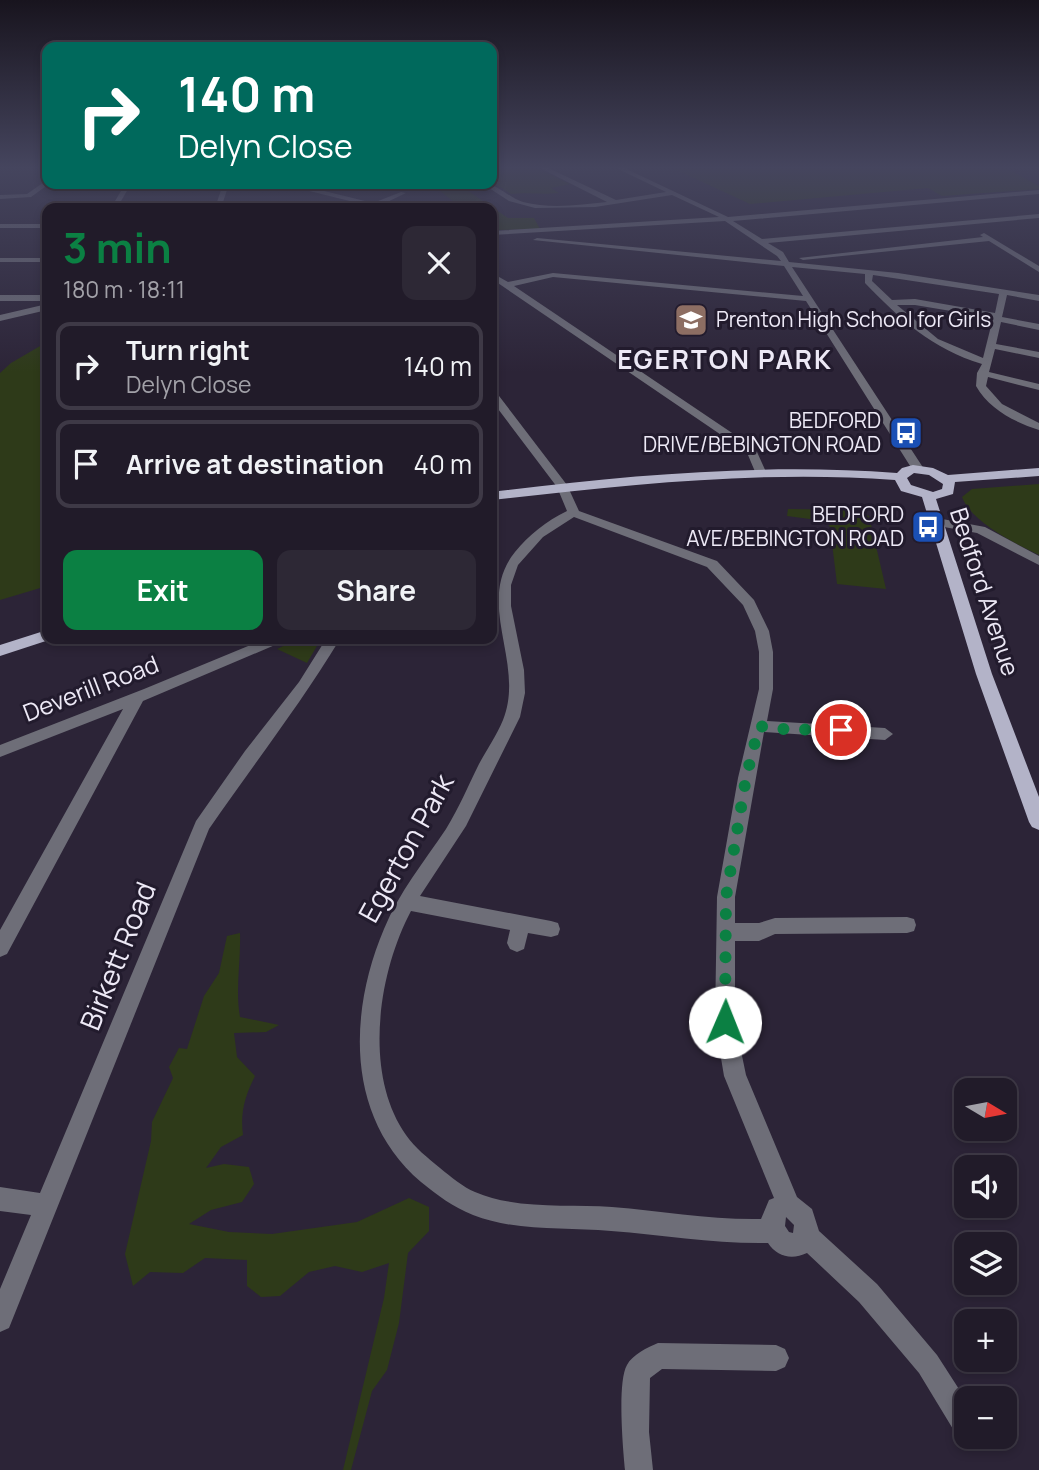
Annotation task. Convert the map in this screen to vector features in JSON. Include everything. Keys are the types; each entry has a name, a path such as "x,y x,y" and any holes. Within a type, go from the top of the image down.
{"main road":[{"path":"918,469 936,473 950,484 948,491 928,495 906,488 900,478 906,471 918,469"},
{"path":"497,495 621,480 760,472 833,472 900,478"},
{"path":"947,479 1039,472"},
{"name":"Bedford Avenue","path":"928,495 984,674 1039,822"},
{"path":"0,651 42,637"}],"street":[{"path":"511,235 527,239 869,272 1039,298"},
{"path":"751,235 780,254 787,263 918,469"},
{"path":"761,241 825,235"},
{"path":"983,235 1039,270"},
{"path":"787,263 799,259 990,239"},
{"path":"0,260 42,260"},
{"path":"869,272 868,281 933,342 962,356 985,362"},
{"path":"507,285 553,275 808,299"},
{"path":"497,278 740,443 753,454 760,472"},
{"path":"1004,292 982,373 981,386 989,401 1039,427"},
{"path":"0,298 42,298"},
{"path":"890,303 915,302 1039,327"},
{"path":"0,318 42,308"},
{"path":"990,346 1039,355"},
{"path":"982,373 1039,387"},
{"path":"497,401 563,487 574,513 712,564 732,582 749,603 762,631 766,652 766,689 746,778 726,897 725,1022 735,1076 780,1180 788,1205"},
{"name":"Egerton Park","path":"574,513 543,530 519,553 508,570 503,587 504,606 518,666 513,715 461,820 393,928 374,990 368,1053 377,1095 399,1144 430,1174 473,1204 523,1215 610,1219 745,1232 773,1231 783,1244 798,1245 807,1236"},
{"path":"937,523 981,530 1039,562"},
{"name":"Deverill Road","path":"0,751 22,740 137,698 265,644"},
{"name":"Birkett Road","path":"0,1319 202,826 311,676 330,644"},
{"path":"0,948 137,698"},
{"path":"759,726 885,734"},
{"path":"408,902 551,929"},
{"path":"517,943 520,923"},
{"path":"726,932 759,932 775,926 907,925"},
{"path":"0,1199 47,1206"},
{"path":"773,1231 771,1218 777,1208 788,1205 800,1211 807,1223 807,1236 868,1293 928,1364 954,1405"},
{"path":"639,1470 635,1432 637,1372 657,1356 776,1358"}],"green space":[{"path":"42,345 42,587 0,600 0,373 11,363"},
{"path":"1039,484 1039,555 984,523 962,497 972,489"},
{"path":"788,509 855,510 869,516 886,589 837,584 830,527 825,521 787,516"},
{"path":"288,644 318,644 307,663 277,649"},
{"path":"240,933 240,1017 279,1025 266,1032 234,1033 237,1057 255,1076 244,1104 243,1135 221,1147 206,1168 224,1164 249,1167 254,1184 242,1202 211,1210 189,1224 229,1232 272,1234 357,1222 409,1198 429,1207 429,1231 408,1253 399,1323 387,1370 372,1391 351,1470 343,1470 384,1298 389,1263 362,1272 335,1266 309,1272 280,1296 261,1297 247,1286 247,1260 205,1258 183,1273 150,1272 133,1286 125,1254 151,1141 152,1122 173,1078 169,1067 179,1048 187,1049 204,996 219,973 227,936"}],"place":[{"name":"Prenton High School for Girls","path":"691,320"},
{"name":"BEDFORD DRIVE/BEBINGTON ROAD","path":"906,433"},
{"name":"BEDFORD AVE/BEBINGTON ROAD","path":"928,527"}],"district":[{"name":"EGERTON PARK","path":"725,360"}],"route":[{"path":"725,1022 726,897 746,778 759,726 776,729 841,730"}]}
